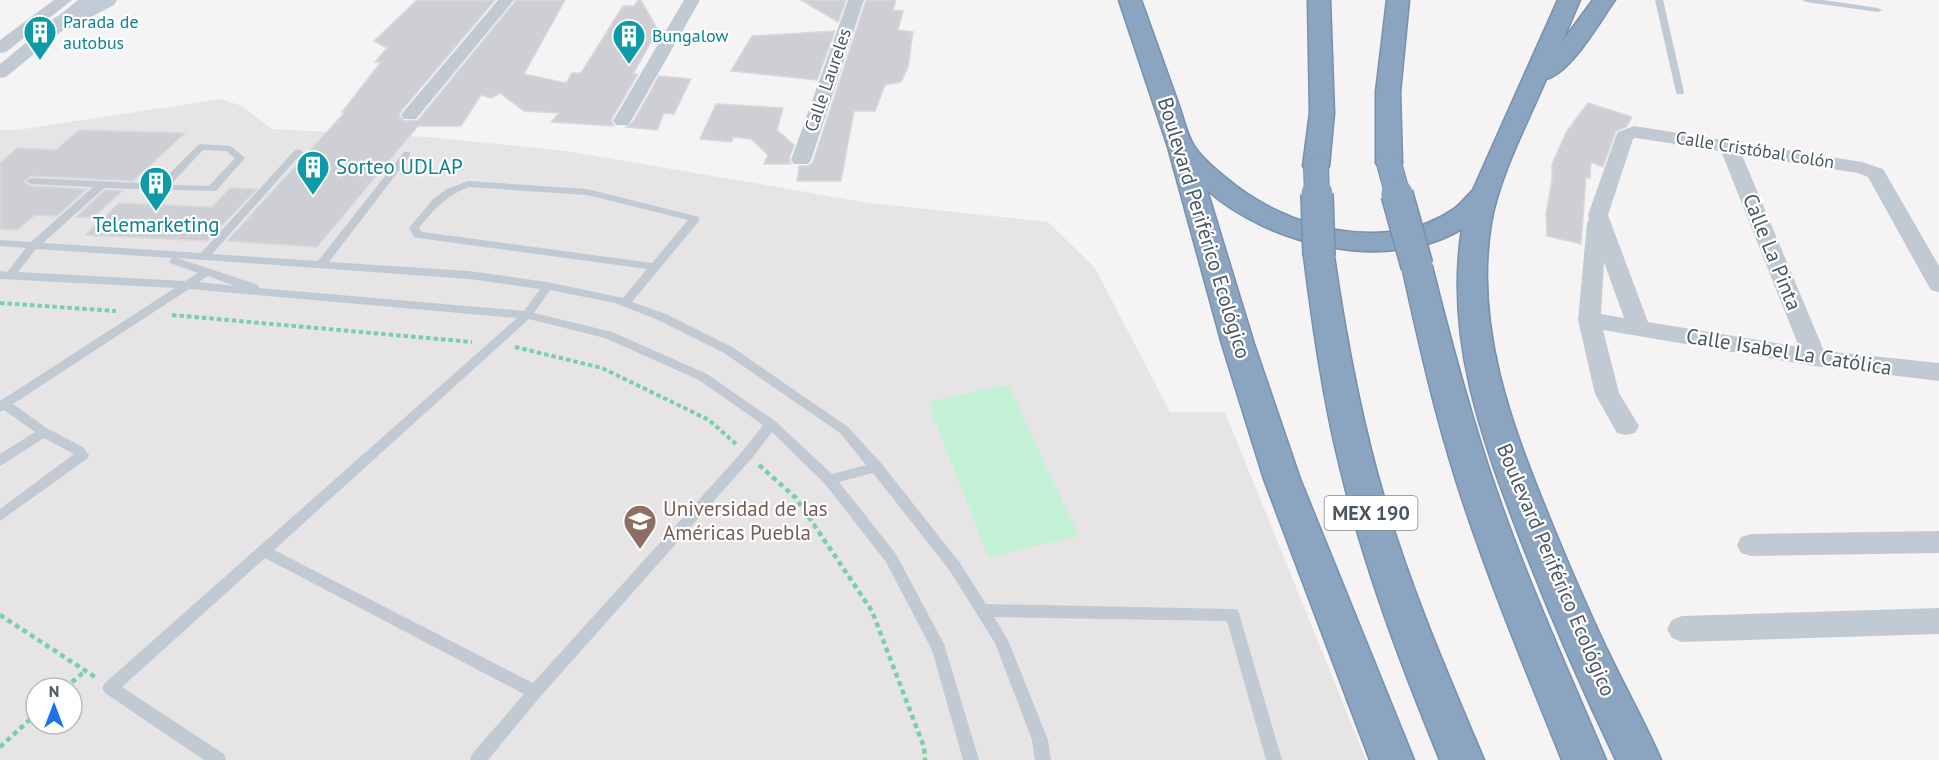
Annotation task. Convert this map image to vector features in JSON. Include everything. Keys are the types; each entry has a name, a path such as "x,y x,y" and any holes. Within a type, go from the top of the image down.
{"highway":[{"path":"1112,0 1136,47 1162,86"},
{"name":"Boulevard Periférico Ecológico","path":"1130,0 1162,86 1238,344 1282,479 1392,760"},
{"name":"MEX 190","path":"1319,0 1322,112 1316,166 1319,256 1329,336 1349,434 1377,536 1430,683 1462,760"},
{"name":"Boulevard Periférico Ecológico","path":"1398,0 1388,92 1389,163 1417,266 1441,369 1475,482 1512,585 1584,760"},
{"name":"Boulevard Periférico Ecológico","path":"1569,0 1485,192 1473,245 1472,294 1480,357 1488,396 1501,438 1544,553 1572,619 1639,760"},
{"path":"1534,79 1560,60 1604,0"},
{"path":"1181,147 1205,173 1248,207 1283,225 1325,236 1367,241 1422,235 1451,225 1472,210 1485,192"}],"main road":[{"path":"60,7 106,0"}],"street":[{"path":"0,48 60,7 87,0"},
{"path":"410,115 506,0"},
{"path":"622,121 692,0"},
{"name":"Calle Laureles","path":"801,160 856,0"},
{"path":"0,73 60,7"},
{"name":"Calle Cristóbal Colón","path":"1598,215 1625,136 1634,132 1862,168 1876,173 1939,285"},
{"name":"Calle La Pinta","path":"1730,147 1815,358"},
{"path":"1598,215 1589,320 1607,394 1626,426"},
{"path":"1598,215 1639,328"},
{"name":"Calle Isabel La Católica","path":"1589,320 1815,358 1939,372"},
{"path":"1750,545 1939,542"},
{"path":"1682,629 1939,621"}],"lane":[{"path":"1659,0 1680,92"},
{"path":"1806,0 1878,10 1873,0"},
{"path":"31,181 102,185 212,189 240,158 228,148 201,147 162,187"},
{"path":"204,258 298,152"},
{"path":"320,266 407,154"},
{"path":"625,303 695,219 587,192 468,184 451,189 431,205 414,228 418,235 654,267"},
{"path":"5,276 33,246 102,185"},
{"path":"0,243 469,275 547,286 625,303 662,317 728,350 844,430 876,467 956,567 1001,640 1040,740 1043,760"},
{"path":"156,254 276,295"},
{"path":"0,516 83,455 2,405 207,272"},
{"path":"5,276 188,285 276,295 527,315 608,336 702,377 771,424 830,480 891,558 939,649 971,760"},
{"path":"218,760 110,688 527,315 547,286"},
{"path":"478,760 535,692 747,455 771,424"},
{"path":"0,461 44,432"},
{"path":"830,480 876,467"},
{"path":"264,551 535,692"},
{"path":"982,610 1233,615 1274,760"}],"path":[{"path":"0,303 427,336 527,348 602,368 709,420 796,498 872,611 924,747 925,760"},
{"path":"0,615 110,688"},
{"path":"79,676 85,671"},
{"path":"0,747 24,725"}],"shaded area":[{"name":"Universidad de las Américas Puebla","path":"221,99 242,106 272,129 428,137 566,151 870,203 1048,222 1095,268 1170,412 1225,412 1366,760 0,760 0,130 17,130"}],"green space":[{"path":"1008,385 1079,536 988,557 928,402"}],"building":[{"path":"417,0 495,0 402,110 399,115 404,121 418,120 516,0 565,0 524,74 566,83 572,73 581,73 623,6 634,6 638,0 641,0 658,30 633,74 638,74 611,120 614,126 551,122 559,113 524,111 500,93 491,98 481,95 461,126 418,126 317,247 227,241 345,112 342,112 381,62 375,62 387,48 374,41"},
{"path":"801,0 846,0 838,22"},
{"path":"866,0 896,0 893,10 903,11 898,30 913,32 908,67 901,82 885,85 875,111 854,111 841,181 797,181 799,166 808,166 813,162"},
{"path":"835,31 817,80 731,71 752,36"},
{"path":"659,76 691,79 674,114 664,113 657,130 626,127 633,122"},
{"path":"1588,103 1632,117 1626,127 1616,131 1603,167 1591,162 1590,178 1586,177 1581,244 1547,236 1546,214 1552,180 1552,164 1567,131"},
{"path":"716,104 783,108 777,130 794,145 789,159 791,164 764,164 768,155 751,139 734,137 731,142 700,139"},
{"path":"79,130 185,133 133,181 30,176 24,182 31,186 87,189 57,216 35,215 17,230 0,229 0,163 17,148 56,150"},
{"name":"Telemarketing","path":"230,188 257,189 207,241 85,235 119,203 212,207"},
{"path":"105,190 122,191 93,218 76,217"}],"place":[{"name":"Parada de autobus","path":"40,61"},
{"name":"Bungalow","path":"629,65"},
{"name":"Sorteo UDLAP","path":"313,196"},
{"name":"Telemarketing","path":"156,212"},
{"name":"Universidad de las Américas Puebla","path":"640,550"}]}
